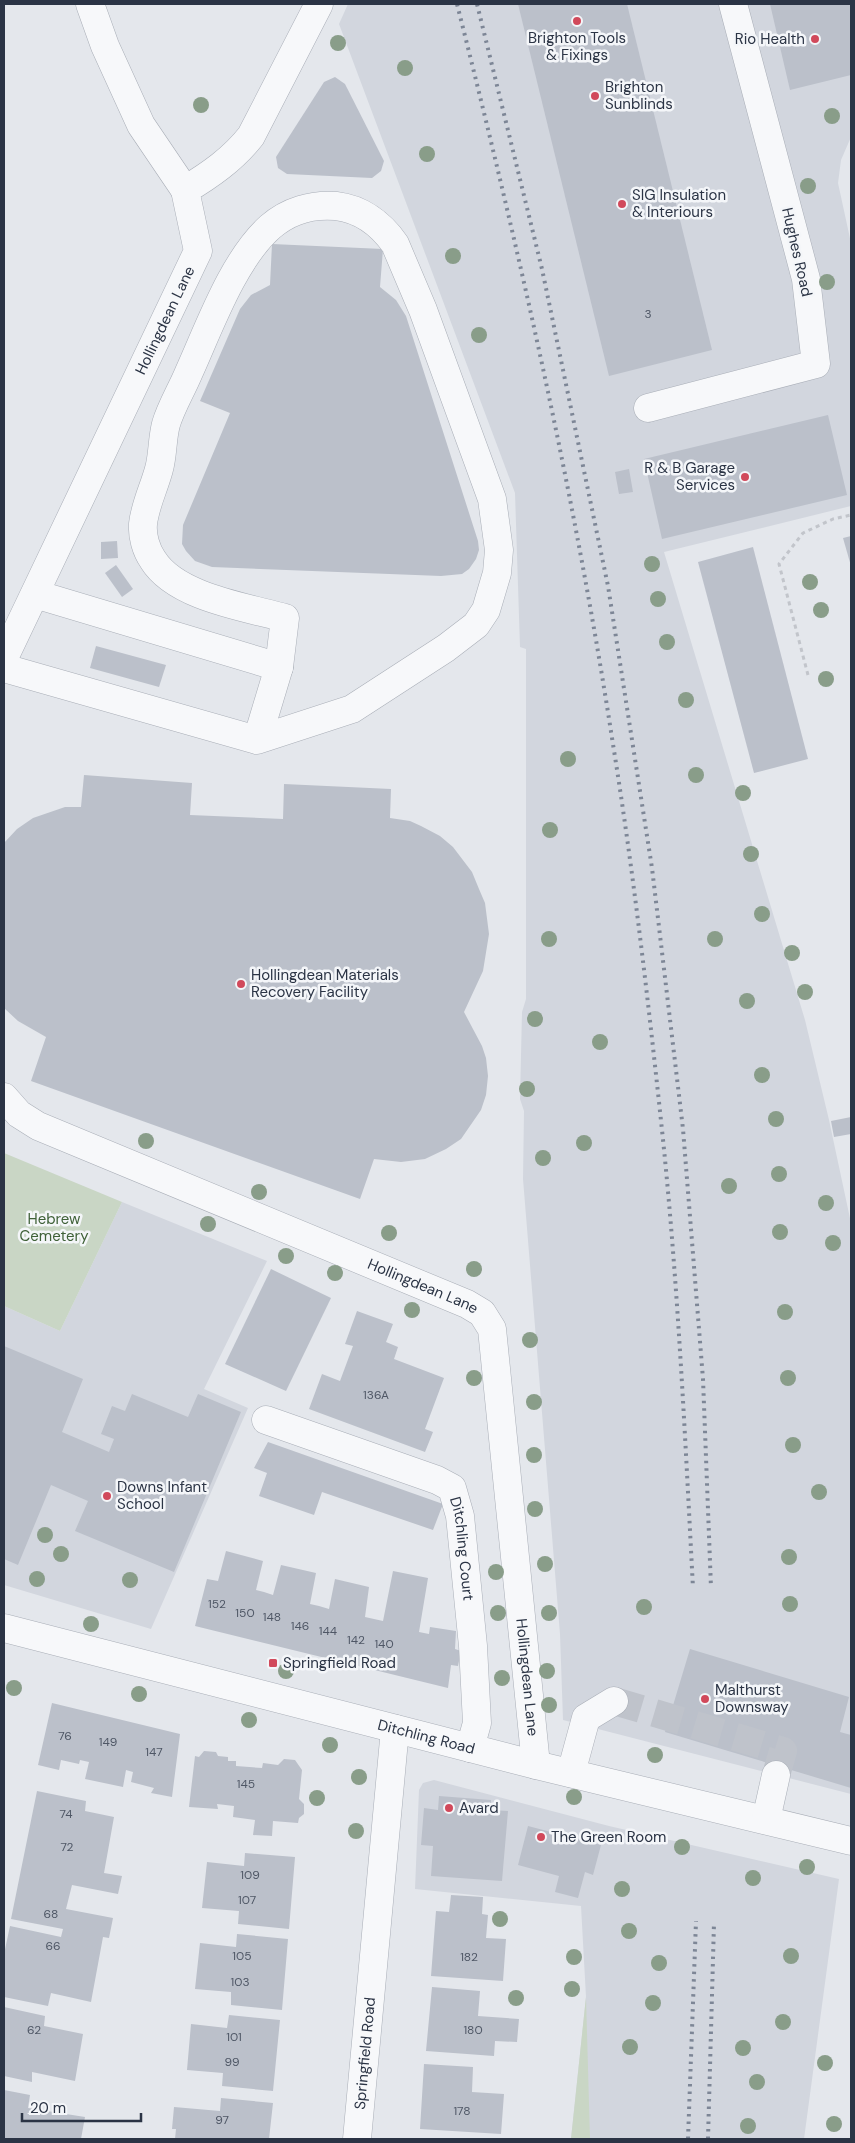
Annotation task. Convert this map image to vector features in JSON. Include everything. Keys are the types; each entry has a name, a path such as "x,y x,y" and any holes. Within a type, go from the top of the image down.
{"street":[{"path":"90,4 105,46 141,125 185,190 225,163 241,149 251,136 319,4"},
{"name":"Hughes Road","path":"648,408 816,364 806,279 733,4"},
{"name":"Hollingdean Lane","path":"4,658 198,251 185,190"},
{"path":"4,668 257,740 352,709 446,648 476,625 486,610 497,573 499,550 492,499 437,346 395,244 382,228 361,214 341,207 316,206 289,213 268,228 248,253 217,310 166,424 159,468 146,508 143,526 146,544 152,559 176,583 192,592 285,618 279,667 257,740"},
{"path":"35,594 279,667"},
{"name":"Hollingdean Lane","path":"4,1097 19,1114 38,1126 467,1304 482,1313 492,1329 536,1765"},
{"name":"Ditchling Court","path":"266,1420 437,1480 452,1488 460,1516 473,1646 477,1723 470,1748"},
{"name":"Ditchling Road","path":"4,1628 536,1765 851,1841"},
{"path":"571,1773 586,1718 614,1702"},
{"name":"Springfield Road","path":"356,2139 395,1729"},
{"path":"766,1820 776,1775"}],"path":[{"path":"808,675 779,564 803,533 833,519 851,515"}],"shaded area":[{"path":"348,4 851,4 851,137 841,160 838,183 851,243 851,506 664,552 805,1020 851,1223 851,1794 563,1720 560,1634 523,1179 524,1111 520,1099 522,1012 526,999 526,649 520,647 515,493 339,24"},
{"name":"Downs Infant School","path":"122,1202 267,1261 204,1389 248,1408 151,1629 4,1585 4,1306 60,1331"},
{"path":"434,1780 609,1826 839,1879 804,2139 571,2139 586,1997 581,1906 415,1889 419,1790 423,1783"}],"green space":[{"name":"Hebrew Cemetery","path":"4,1153 122,1202 60,1331 4,1306"},
{"path":"586,1997 590,2139 571,2139"}],"building":[{"path":"518,4 627,4 712,350 609,376"},
{"name":"Rio Health","path":"770,4 851,4 851,75 790,90"},
{"path":"335,77 345,84 384,161 381,171 372,178 287,174 278,168 276,157 324,82"},
{"path":"272,244 383,249 380,287 396,300 406,316 478,541 479,550 476,559 469,569 462,574 441,576 212,567 195,561 186,551 182,544 183,525 230,413 200,401 240,309 251,295 270,285"},
{"name":"R & B Garage Services","path":"828,415 847,495 662,539 644,459"},
{"path":"629,469 633,492 619,494 615,472"},
{"path":"851,536 851,566 843,538"},
{"path":"117,541 118,558 101,559 101,542"},
{"path":"753,547 808,759 754,773 698,562"},
{"path":"116,565 133,589 122,597 105,573"},
{"path":"96,646 166,665 159,687 90,668"},
{"name":"Hollingdean Materials Recovery Facility","path":"84,775 192,783 190,815 283,819 284,784 391,789 390,818 410,821 421,826 440,836 453,847 472,872 485,903 489,934 483,971 464,1012 482,1046 486,1058 488,1076 486,1095 481,1110 461,1139 425,1159 401,1162 374,1159 360,1199 31,1081 46,1037 18,1021 4,1008 4,843 17,829 33,818 65,807 81,807"},
{"path":"851,1117 851,1134 834,1137 831,1121"},
{"path":"271,1269 331,1298 286,1391 225,1364"},
{"path":"357,1311 393,1324 386,1342 398,1347 394,1359 444,1378 425,1429 433,1432 425,1452 309,1409 322,1374 340,1381 353,1346 345,1344"},
{"path":"4,1346 83,1379 62,1432 109,1452 114,1439 101,1434 112,1406 125,1411 132,1394 188,1417 198,1394 241,1412 174,1572 75,1531 88,1501 51,1485 18,1565 4,1559"},
{"path":"268,1442 443,1504 433,1530 322,1492 314,1515 259,1496 267,1473 254,1468"},
{"path":"226,1551 263,1561 256,1590 273,1595 281,1565 316,1573 310,1604 329,1609 335,1579 369,1587 365,1617 383,1621 393,1571 428,1578 419,1632 429,1634 430,1627 456,1631 455,1649 461,1651 458,1666 451,1665 448,1688 195,1626 207,1579 218,1581"},
{"path":"690,1649 849,1697 840,1732 851,1735 851,1788 665,1732"},
{"path":"52,1703 180,1734 172,1797 151,1793 154,1788 131,1782 133,1772 126,1770 123,1787 85,1779 89,1762 80,1760 79,1764 61,1760 59,1770 38,1765"},
{"path":"204,1751 216,1752 218,1756 228,1757 228,1761 236,1761 236,1766 262,1768 263,1763 278,1765 284,1759 295,1760 302,1770 299,1799 304,1804 304,1814 299,1818 298,1823 273,1821 272,1836 253,1835 255,1820 233,1817 234,1806 217,1804 218,1809 189,1807 195,1756 199,1757"},
{"path":"37,1791 86,1801 85,1811 114,1817 104,1873 122,1876 118,1894 72,1885 66,1909 113,1918 109,1938 103,1937 91,2002 51,1993 48,2006 4,1997 4,1954 10,1926 61,1937 63,1929 11,1919"},
{"path":"439,1796 491,1800 491,1810 508,1811 502,1881 431,1876 433,1846 421,1845 424,1808 438,1810"},
{"path":"528,1826 601,1845 593,1875 585,1872 578,1898 555,1892 559,1876 518,1865"},
{"path":"245,1853 295,1857 289,1929 238,1924 239,1911 202,1908 207,1862 244,1866"},
{"path":"451,1895 483,1897 482,1914 488,1915 486,1938 506,1939 503,1981 431,1976 436,1911 449,1912"},
{"path":"237,1934 288,1939 282,2010 231,2005 231,1992 195,1989 200,1943 236,1947"},
{"path":"432,1987 480,1991 478,2016 519,2019 517,2042 495,2041 494,2056 426,2051"},
{"path":"4,2007 45,2016 44,2026 83,2034 75,2081 32,2072 32,2082 4,2076"},
{"path":"229,2015 280,2020 273,2091 222,2086 223,2073 187,2070 191,2024 227,2028"},
{"path":"424,2064 473,2067 472,2092 504,2094 501,2134 420,2129"},
{"path":"4,2090 30,2095 28,2108 85,2117 81,2139 4,2139"},
{"path":"221,2098 273,2103 269,2139 175,2139 176,2129 172,2129 174,2107 220,2111"}],"tunnel":[{"path":"614,1701 783,1751 776,1775"}],"railway":[{"path":"457,4 502,186 543,369 597,645 620,787 646,983 668,1187 693,1588"},
{"path":"477,4 542,269 608,586 652,868 683,1129 703,1379 711,1588"},
{"path":"688,2139 696,1921"},
{"path":"708,2139 714,1923"}],"place":[{"name":"Brighton Tools & Fixings","path":"577,21"},
{"name":"Rio Health","path":"815,39"},
{"name":"Brighton Sunblinds","path":"595,96"},
{"name":"SIG Insulation & Interiours","path":"622,204"},
{"name":"R & B Garage Services","path":"745,477"},
{"name":"Hollingdean Materials Recovery Facility","path":"241,984"},
{"name":"Downs Infant School","path":"107,1496"},
{"name":"Springfield Road","path":"273,1663"},
{"name":"Malthurst Downsway","path":"705,1699"},
{"name":"Avard","path":"449,1808"},
{"name":"The Green Room","path":"541,1837"}]}
